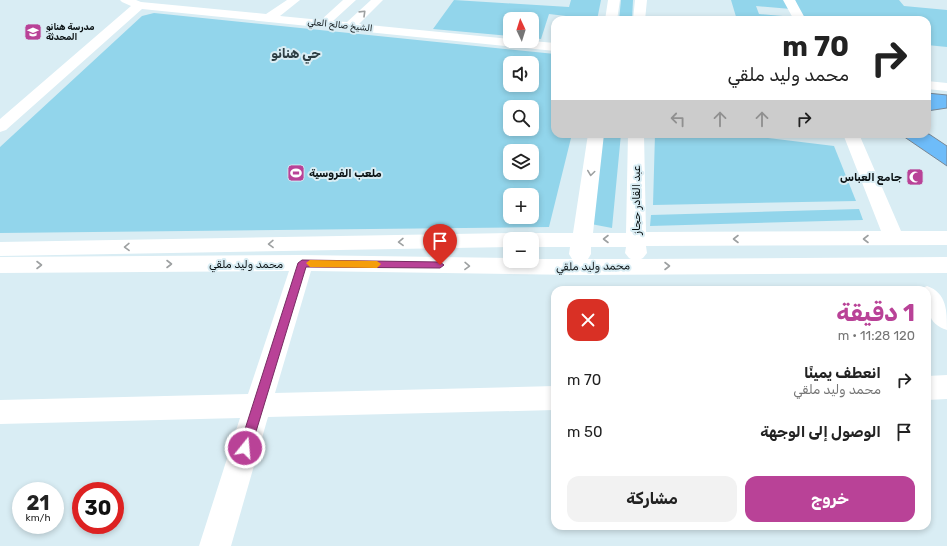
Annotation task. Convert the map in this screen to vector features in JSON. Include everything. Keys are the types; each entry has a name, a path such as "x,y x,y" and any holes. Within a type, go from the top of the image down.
{"street":[{"name":"الشيخ صالح العلي","path":"126,0 139,5 551,47"},
{"path":"269,18 294,0"},
{"path":"323,24 350,0"},
{"path":"350,26 377,0"},
{"path":"612,16 614,0"},
{"path":"639,16 641,0"},
{"path":"789,0 798,16"},
{"path":"0,127 139,5"},
{"path":"931,85 947,87"},
{"path":"578,267 595,138"},
{"name":"عبد القادر حجاز","path":"636,138 636,266"},
{"path":"853,138 894,239"},
{"path":"539,240 947,238"},
{"name":"محمد وليد ملقي","path":"0,249 503,240"},
{"path":"215,546 302,263"},
{"name":"محمد وليد ملقي","path":"0,265 302,263 578,267 947,265"},
{"path":"904,266 920,286"},
{"path":"931,300 947,321"},
{"path":"931,388 947,387"},
{"path":"0,412 257,407 551,398"}],"shaded area":[{"path":"454,0 569,7 571,0 601,0 598,16 566,16 549,14 541,39 539,39 539,12 503,12 503,35 433,29"},
{"path":"621,0 633,0 632,16 619,16"},
{"path":"731,0 785,0 791,9 756,6 759,14 783,16 736,16"},
{"path":"795,0 899,0 904,6 947,10 947,47 931,45 931,16 802,16"},
{"path":"154,13 551,54 551,138 571,138 549,227 0,233 0,147 142,16"},
{"path":"602,138 621,138 612,228 591,224"},
{"path":"655,138 768,138 834,146 856,201 653,205"},
{"path":"859,209 863,220 650,226 651,215"}],"building":[{"path":"931,93 947,95 947,108 931,110"},
{"path":"931,135 947,146 947,166 906,138 931,138"}],"slow traffic":[{"path":"310,263 377,264"}],"place":[{"name":"مدرسة هنانو المحدثة","path":"33,32"},
{"name":"ملعب الفروسية","path":"296,173"},
{"name":"جامع العباس","path":"915,177"}],"district":[{"name":"حي هنانو","path":"296,53"}],"route":[{"path":"245,448 302,263 440,265"}]}
